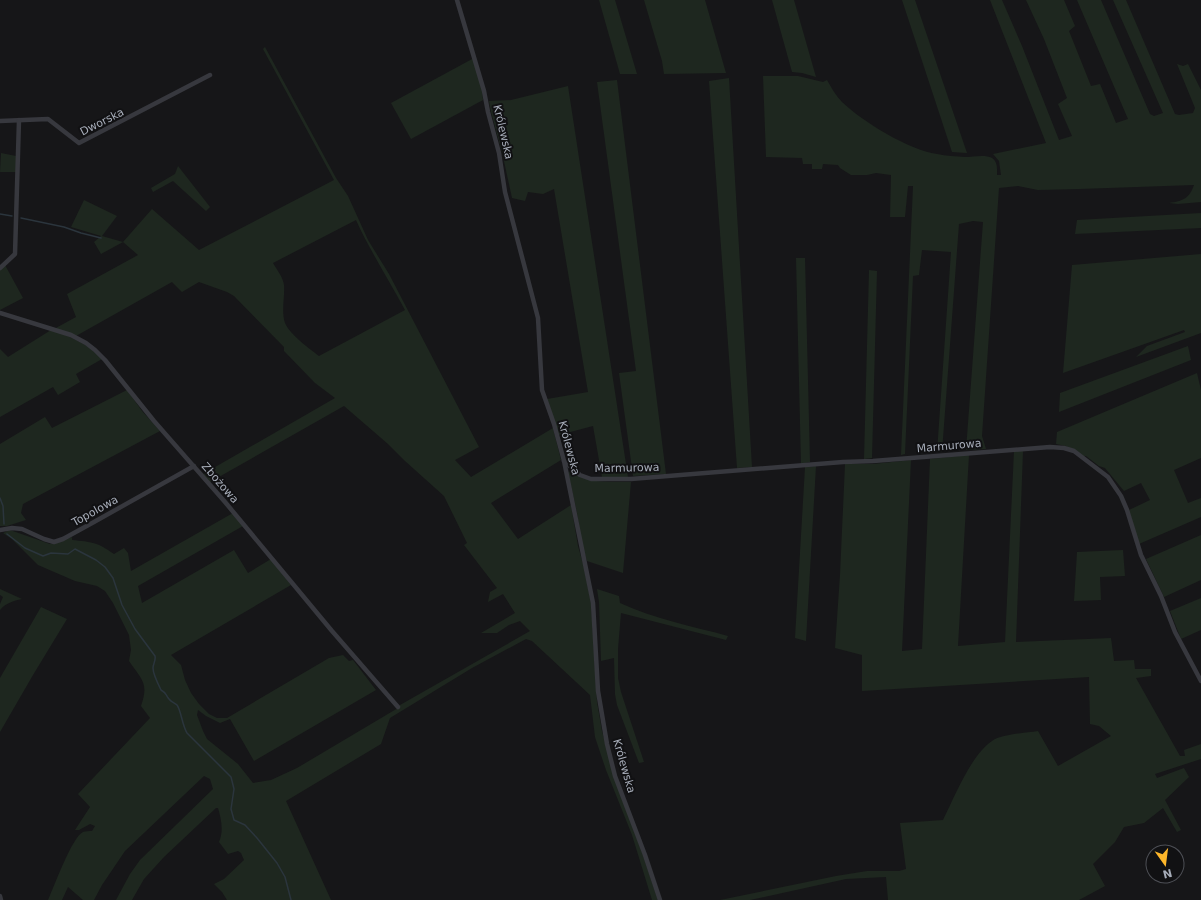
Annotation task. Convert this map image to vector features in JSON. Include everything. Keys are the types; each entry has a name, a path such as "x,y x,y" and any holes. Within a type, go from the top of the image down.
{"street":[{"name":"Królewska","path":"457,0 484,91 496,140 505,192 538,318 542,390 554,424 564,461 593,603 598,691 607,744 615,776 645,855 660,900"},
{"name":"Dworska","path":"0,121 50,119 80,143 210,75"},
{"path":"0,268 15,254 18,120"},
{"name":"Zbożowa","path":"0,314 71,335 95,350 398,707"},
{"name":"Marmurowa","path":"564,461 580,475 591,479 631,479 1050,447 1064,448 1074,451 1108,477 1121,496 1141,555 1161,596 1175,632 1201,680"},
{"name":"Topolowa","path":"0,530 12,528 22,529 54,542 64,539 194,466"},
{"path":"0,896 1,900"}],"shaded area":[{"path":"599,0 615,0 637,74 620,74"},
{"path":"644,0 705,0 726,73 664,74 662,61"},
{"path":"772,0 794,0 816,77 792,72"},
{"path":"902,0 915,0 967,153 952,152"},
{"path":"990,0 1002,0 1059,140 1072,136 1058,104 1067,98 1044,39 1026,0 1064,0 1075,26 1069,31 1091,86 1100,84 1116,123 1128,119 1077,0 1101,0 1150,114 1154,116 1163,113 1113,0 1126,0 1175,114 1179,115 1193,113 1195,108 1177,64 1183,66 1188,64 1201,90 1201,202 1178,204 1169,203 1178,201 1188,196 1194,185 1038,190 1018,186 999,188 982,436 986,449 966,450 983,222 973,221 959,224 942,452 937,452 951,252 922,250 919,275 913,276 905,454 901,455 913,186 908,186 905,217 890,217 891,175 876,173 867,175 851,175 838,165 823,164 822,169 812,169 812,164 803,164 802,158 766,157 763,76 798,76 823,82 827,80 842,102 862,118 887,134 913,147 937,154 965,157 982,156 992,158 996,164 997,175 1001,175 999,161 993,154 1046,143"},
{"path":"265,47 336,178 348,196 368,240 389,274 479,447 455,460 471,477 553,428 561,460 491,503 518,539 571,505 578,546 591,603 597,702 602,731 615,780 658,900 652,900 632,835 606,770 595,737 590,695 532,641 526,639 472,668 390,718 381,744 286,801 331,900 227,900 214,884 224,879 244,860 241,853 238,851 228,854 219,842 221,838 222,825 218,808 216,808 164,857 144,879 132,900 116,900 130,874 140,860 213,789 210,779 204,776 125,851 102,885 94,900 83,900 68,887 62,900 48,900 74,843 83,832 92,831 95,826 90,824 79,830 75,830 90,807 78,794 150,718 141,706 144,692 143,682 129,661 131,650 129,635 113,603 105,591 97,586 75,581 38,565 12,539 3,533 10,530 50,544 72,537 72,540 94,543 114,554 124,548 128,553 131,571 233,513 243,526 138,586 142,603 234,550 248,573 271,559 291,585 171,655 181,665 185,680 191,693 199,704 209,714 217,718 227,718 329,658 343,655 349,661 353,660 376,690 254,761 230,719 220,723 198,710 197,715 207,739 238,764 253,783 271,780 297,768 398,708 400,705 530,631 520,621 509,625 497,633 481,633 515,613 503,594 488,602 490,592 497,588 464,545 467,543 444,496 344,406 210,482 203,474 335,398 315,383 284,351 284,347 234,296 199,282 182,292 172,282 76,336 54,329 76,317 67,294 138,255 123,242 152,209 199,250 334,180 263,49","holes":["356,220 361,232 405,310 319,356 295,337 287,328 283,314 284,285 281,276 273,263"]},
{"path":"474,58 481,83 483,100 411,139 391,103"},
{"path":"729,78 752,467 737,468 709,81"},
{"path":"617,80 666,474 633,476 619,373 636,371 597,82"},
{"path":"568,86 628,477 602,477 593,426 559,435 547,399 588,392 554,189 543,194 528,192 525,201 512,198 489,101 511,100"},
{"path":"1,153 16,156 16,172 0,172"},
{"path":"178,166 210,207 206,211 173,181 153,192 151,188 175,174"},
{"path":"84,200 117,216 102,236 123,242 101,254 94,242 101,236 71,227"},
{"path":"1201,213 1201,228 1075,234 1077,220"},
{"path":"1201,254 1201,333 1136,357 1147,346 1185,332 1184,330 1063,373 1072,265"},
{"path":"796,258 805,258 810,462 801,464"},
{"path":"5,265 23,298 0,310 0,270"},
{"path":"869,270 877,271 872,458 864,459"},
{"path":"51,330 78,341 91,349 102,359 76,374 80,382 58,395 53,387 0,417 0,349 8,357"},
{"path":"1188,346 1191,360 1059,412 1060,393"},
{"path":"1197,373 1201,390 1201,458 1174,470 1188,503 1201,498 1201,517 1139,544 1129,510 1150,500 1141,483 1124,491 1105,468 1099,466 1086,456 1083,456 1066,446 1056,444 1057,432"},
{"path":"127,390 142,411 160,431 23,504 21,513 26,520 7,526 0,526 0,444 45,417 52,428"},
{"path":"1014,451 1023,451 1016,642 1111,638 1114,661 1134,660 1135,669 1151,669 1151,676 1136,678 1180,756 1185,756 1184,750 1201,744 1201,759 1155,774 1157,778 1184,768 1189,777 1165,800 1181,830 1177,832 1163,808 1144,823 1124,827 1115,842 1093,864 1105,886 1079,900 888,900 886,877 846,879 750,900 720,900 836,876 867,871 899,871 906,869 900,823 943,820 970,766 984,747 992,741 1007,735 1038,731 1058,766 1111,736 1099,726 1090,724 1089,677 862,691 862,655 835,648 845,464 873,464 911,460 902,651 922,649 930,459 969,455 958,646 1005,642"},
{"path":"816,466 806,641 795,638 805,467"},
{"path":"572,471 593,480 607,482 631,482 623,573 587,561 582,546 577,513 568,472"},
{"path":"1201,535 1201,580 1164,597 1146,559"},
{"path":"1123,550 1125,576 1100,577 1101,600 1074,601 1077,552"},
{"path":"0,589 22,599 10,603 0,610 0,604 3,597 0,595"},
{"path":"597,589 619,596 620,603 646,614 728,636 726,640 621,613 618,649 618,678 621,692 644,762 639,763 617,705 615,694 614,658 601,661 599,602"},
{"path":"1201,598 1201,630 1181,639 1170,611"},
{"path":"41,607 67,619 0,732 0,678"}],"waterway":[{"path":"0,214 12,216"},
{"path":"21,218 64,227 101,238"},
{"path":"0,498 3,506 4,524"},
{"path":"7,534 25,548 43,556 51,553 68,554 75,549 96,560 105,567 113,578 122,605 135,629 155,656 153,670 161,690 177,705 187,733 231,777 234,789 231,809 234,820 245,825 277,863 285,877 291,900"}]}
